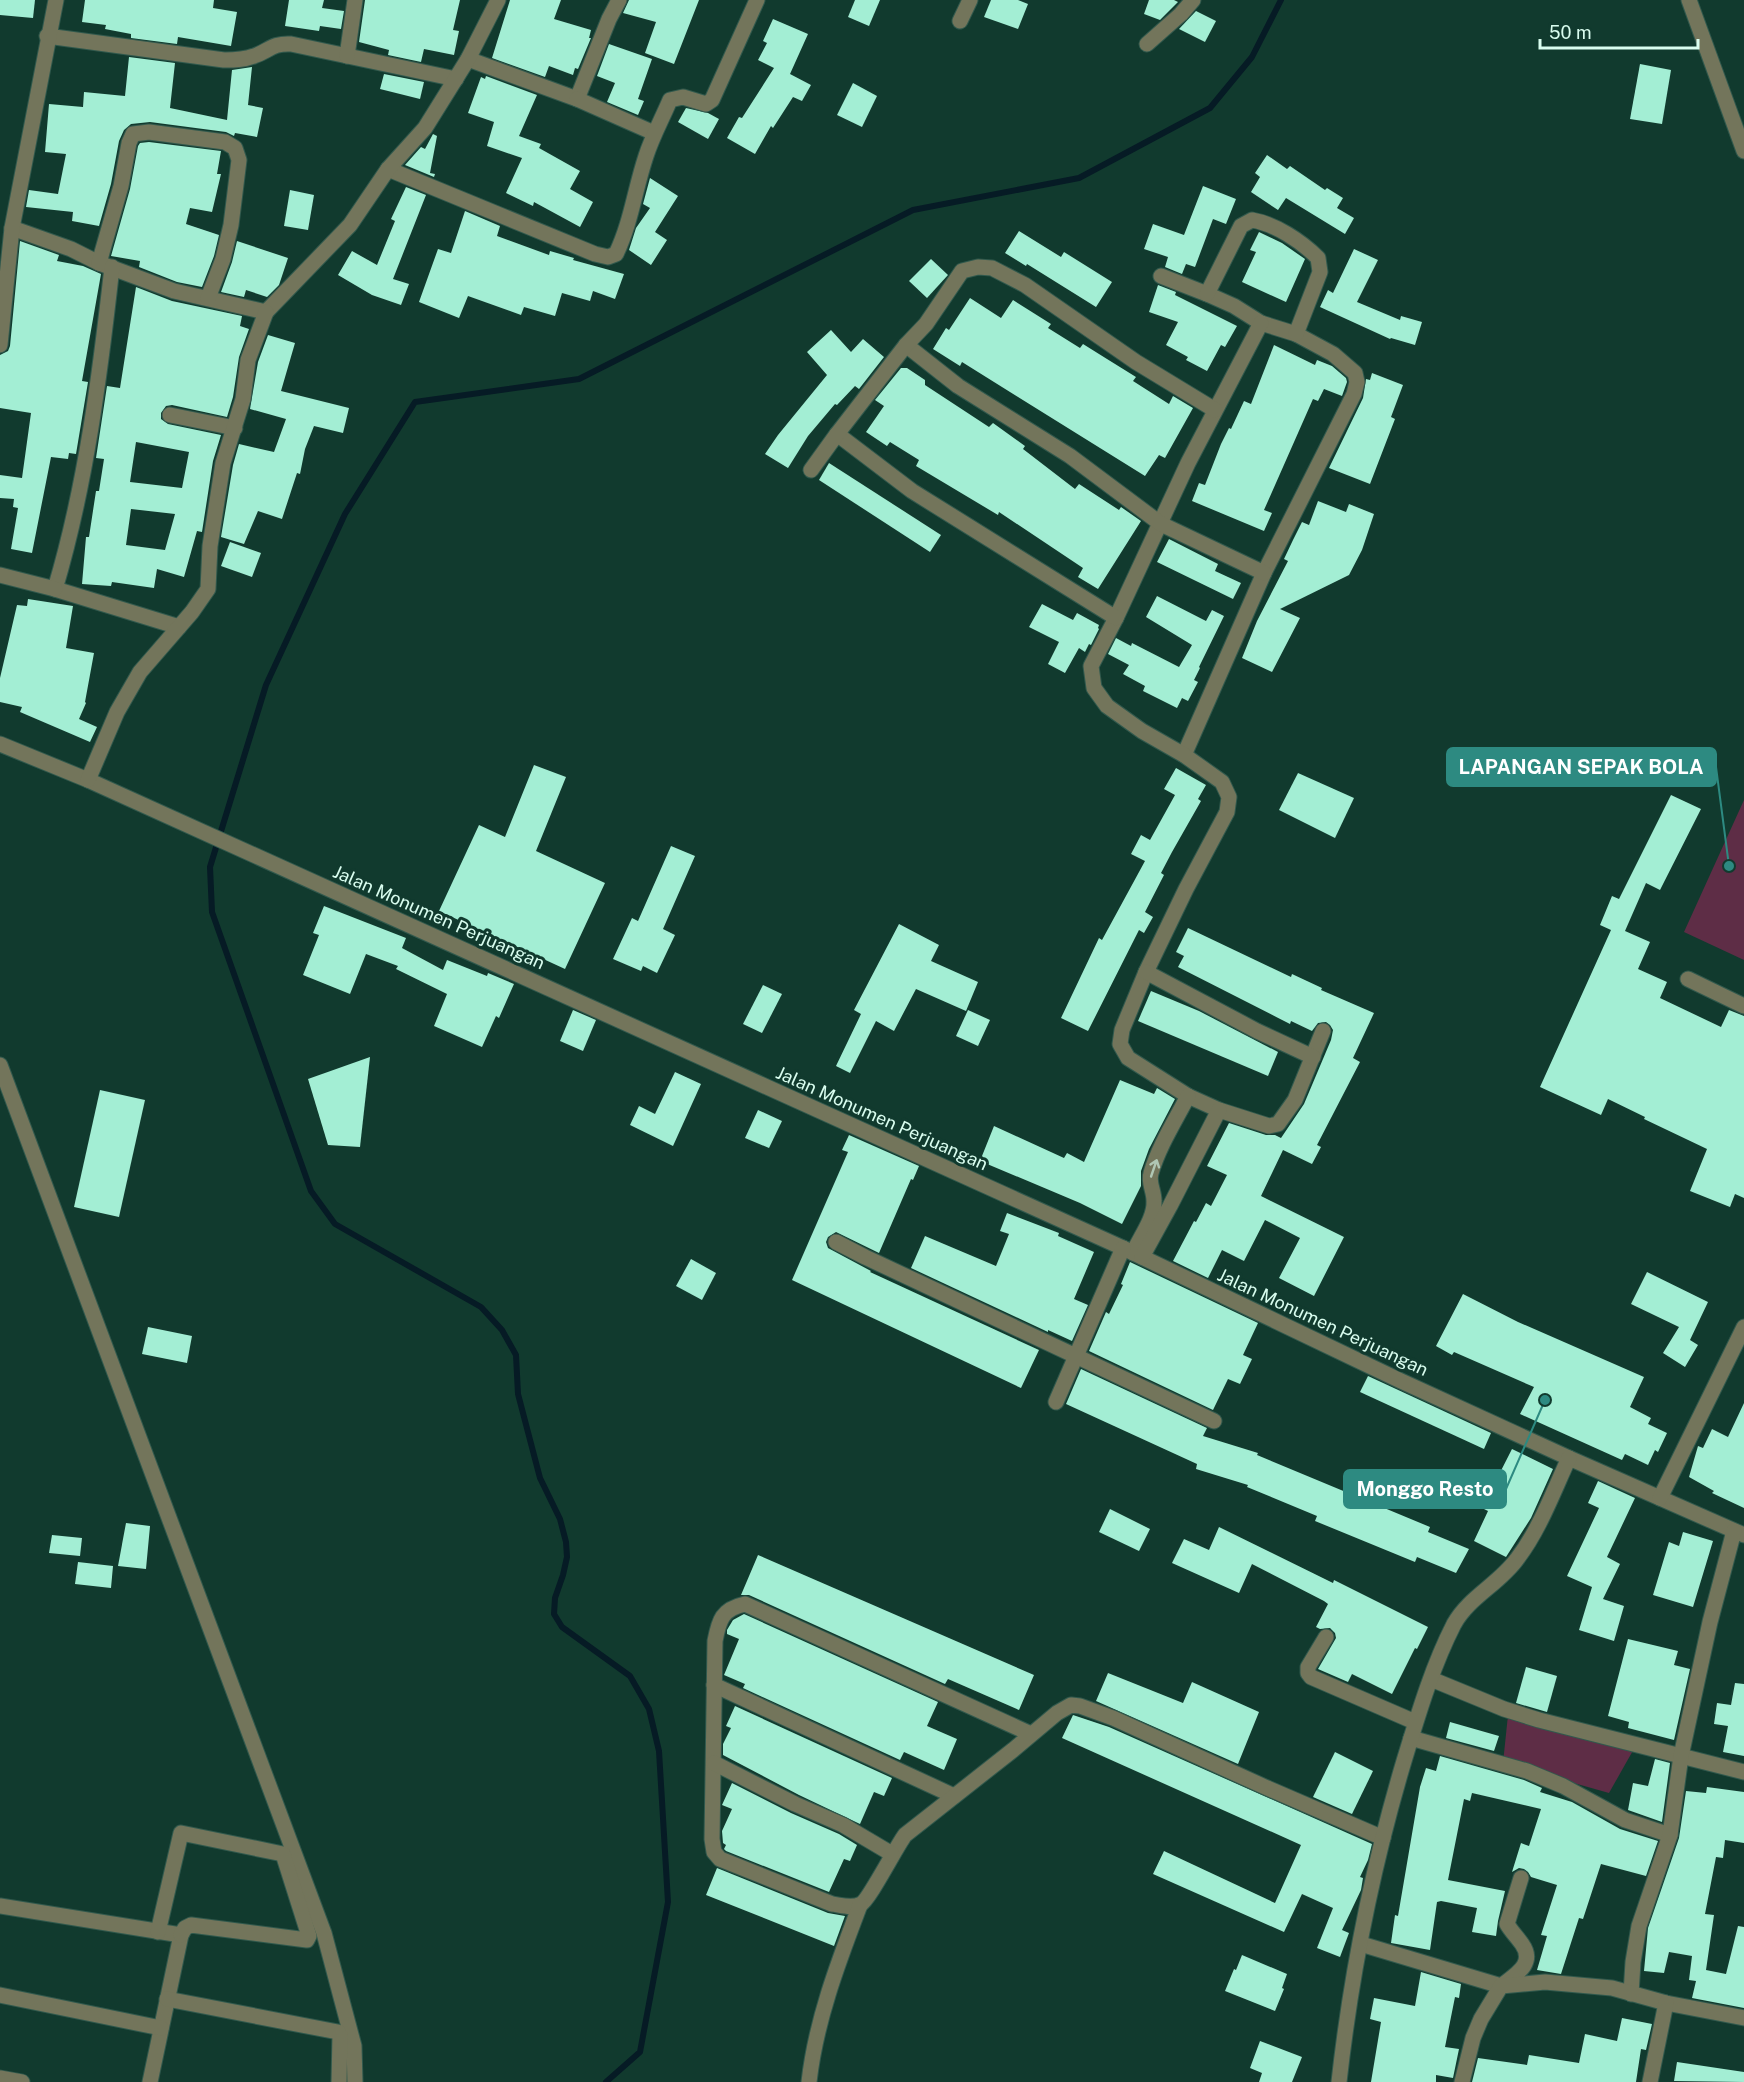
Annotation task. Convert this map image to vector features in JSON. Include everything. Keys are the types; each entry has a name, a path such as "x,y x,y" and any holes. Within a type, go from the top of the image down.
{"street":[{"path":"0,345 12,228 47,36 56,0"},
{"path":"347,56 355,0"},
{"path":"88,780 117,712 140,672 192,612 208,589 210,546 223,463 243,399 248,360 266,312 350,225 388,169 426,128 468,59 498,0"},
{"path":"577,99 619,0"},
{"path":"388,169 572,245 608,257 616,255 654,133 670,100 683,97 706,104 712,100 757,0"},
{"path":"960,21 970,0"},
{"path":"1147,44 1181,14 1193,0"},
{"path":"1689,0 1744,151"},
{"path":"47,36 224,60 240,60 256,56 274,45 282,44 456,79"},
{"path":"468,59 577,99 654,133"},
{"path":"55,589 66,551 86,453 102,357 106,265 129,143 133,134 149,132 225,142 235,148 239,160 231,225 223,259 208,298"},
{"path":"1208,294 1241,225 1252,220 1266,223 1294,239 1318,258 1320,272 1296,334"},
{"path":"12,228 71,249 174,291 266,312"},
{"path":"811,470 906,345 926,324 962,271 978,267 992,268 1025,285 1137,362 1215,410"},
{"path":"1161,276 1208,294 1234,306 1261,323 1296,334 1333,354 1355,373 1357,382 1354,394 1263,573 1184,755"},
{"path":"1261,323 1215,410 1091,666 1094,688 1107,706 1222,782 1229,797 1227,812 1186,889 1146,972 1122,1030 1120,1044 1128,1058 1188,1096 1219,1110 1269,1126 1278,1124 1295,1100 1323,1031"},
{"path":"906,345 957,386 1070,456 1161,524 1263,573"},
{"path":"170,415 235,428"},
{"path":"837,434 912,491 1116,618"},
{"path":"0,575 55,589 179,627"},
{"name":"Jalan Monumen Perjuangan","path":"0,744 88,780 240,848 1133,1252 1569,1458 1739,1533"},
{"path":"1146,972 1257,1031 1313,1057"},
{"path":"1688,979 1744,1006"},
{"path":"0,1065 324,1933 354,2046 355,2082"},
{"path":"1056,1402 1075,1356 1133,1252 1153,1210 1151,1173 1160,1149 1188,1096"},
{"path":"1133,1252 1170,1206 1219,1110"},
{"path":"836,1242 1214,1420"},
{"path":"1660,1498 1744,1327"},
{"path":"1339,2082 1347,2018 1383,1838 1414,1722 1442,1647 1456,1621 1468,1604 1516,1561 1535,1533 1569,1458"},
{"path":"1631,1994 1639,1926 1670,1835 1681,1756 1710,1622 1739,1533"},
{"path":"1031,1734 745,1604 731,1607 719,1622 715,1641 712,1839 714,1852 720,1859 832,1904 849,1907 860,1905 867,1900 892,1854 916,1824 1063,1709 1071,1706 1080,1706 1113,1718 1383,1838"},
{"path":"1326,1637 1308,1667 1311,1677 1414,1722"},
{"path":"1431,1678 1504,1709 1539,1720 1744,1772"},
{"path":"714,1685 954,1796"},
{"path":"1411,1738 1527,1771 1563,1786 1625,1820 1670,1835"},
{"path":"714,1763 795,1804 843,1825 892,1854"},
{"path":"155,2081 161,2028 181,1935 185,1928 191,1925 307,1940 309,1936 283,1854 181,1833 158,1932"},
{"path":"1462,2082 1473,2038 1481,2019 1501,1986 1524,1968 1527,1953 1507,1923 1521,1878"},
{"path":"809,2082 812,2052 831,1982 860,1905"},
{"path":"0,1906 181,1935"},
{"path":"1361,1944 1501,1986 1545,1982 1612,1988 1666,2003 1744,2018"},
{"path":"0,1995 161,2028"},
{"path":"167,1999 338,2032 340,2036 339,2082"},
{"path":"1650,2082 1666,2003"},
{"path":"0,2078 22,2082"}],"shaded area":[{"path":"1744,800 1744,960 1684,932"},
{"path":"1508,1715 1635,1747 1609,1793 1503,1763"}],"building":[{"path":"0,0 35,0 33,18 0,15"},
{"path":"85,0 214,0 213,8 237,12 231,46 178,37 177,44 131,38 131,34 105,29 106,25 82,22"},
{"path":"289,0 324,0 322,8 344,11 341,29 320,26 319,31 285,26"},
{"path":"365,0 460,0 453,30 459,31 454,55 424,49 421,62 388,55 389,50 359,42"},
{"path":"510,0 561,0 554,19 591,30 589,38 591,38 578,69 575,68 573,75 549,66 545,77 492,58"},
{"path":"629,0 699,0 674,64 645,53 656,22 623,13"},
{"path":"855,0 880,0 869,26 848,17"},
{"path":"991,0 1018,0 1028,4 1018,29 984,17"},
{"path":"1149,0 1178,2 1160,20 1144,14"},
{"path":"1196,11 1216,21 1205,42 1179,29"},
{"path":"773,19 808,34 790,74 811,85 802,101 793,97 773,128 771,126 755,154 727,138 774,68 758,60 767,43 763,41"},
{"path":"609,44 652,59 638,99 644,101 638,115 607,102 615,83 597,76"},
{"path":"129,57 175,63 170,108 227,120 232,70 252,67 248,105 263,108 257,137 235,133 234,136 226,132 150,122 131,124 124,130 119,141 111,184 99,226 72,221 73,212 26,207 29,190 58,194 66,154 45,152 49,104 83,107 84,92 125,96"},
{"path":"1640,64 1671,70 1662,124 1630,119"},
{"path":"384,74 424,82 420,99 380,89"},
{"path":"486,76 537,95 519,136 541,144 539,148 580,171 570,189 593,202 580,227 534,202 533,206 506,193 522,158 487,146 494,122 468,113 481,77 485,79"},
{"path":"853,83 877,96 862,127 837,115"},
{"path":"686,108 708,113 719,119 708,139 678,122"},
{"path":"433,134 437,136 430,173 435,174 434,177 405,165 421,147 425,149"},
{"path":"149,142 221,151 217,174 221,174 212,212 190,208 186,224 219,235 202,287 177,282 139,267 140,261 111,256 130,189 138,146 140,143"},
{"path":"1267,155 1287,169 1290,166 1325,190 1327,188 1343,198 1337,208 1354,218 1345,234 1286,198 1278,210 1251,192 1260,177 1255,173"},
{"path":"650,178 678,196 655,232 667,240 651,265 629,250 636,228 650,208 643,204"},
{"path":"1203,186 1236,199 1226,224 1213,219 1195,267 1186,264 1182,274 1165,267 1168,257 1144,249 1153,224 1184,235"},
{"path":"406,187 426,195 393,279 409,284 401,305 372,295 338,275 352,251 377,265 395,221 391,219"},
{"path":"290,190 314,195 308,230 284,226"},
{"path":"465,211 500,226 497,236 549,255 550,251 624,274 615,299 593,291 590,301 562,293 555,316 524,307 521,315 468,296 459,318 419,302 438,249 451,253"},
{"path":"1019,231 1061,257 1064,252 1112,282 1096,307 1005,253"},
{"path":"1259,232 1282,243 1305,259 1286,302 1242,282 1256,252 1250,250"},
{"path":"20,241 59,255 57,261 83,266 101,274 82,381 88,382 76,454 69,453 68,459 51,457 32,553 11,549 18,508 13,507 14,499 0,498 0,475 22,478 31,413 0,408 0,355 8,351 10,346"},
{"path":"237,241 288,258 279,285 267,297 246,290 244,297 221,292"},
{"path":"1354,249 1378,260 1357,302 1400,320 1401,316 1422,322 1415,345 1390,339 1320,307 1328,290 1333,293"},
{"path":"931,259 948,275 927,298 909,281"},
{"path":"1158,285 1176,292 1175,295 1237,326 1225,347 1221,345 1207,371 1186,360 1188,357 1166,345 1178,322 1149,312"},
{"path":"136,287 172,301 242,316 240,326 249,329 239,357 233,397 227,417 172,405 166,406 161,413 161,419 168,424 221,435 213,461 202,532 197,531 184,577 157,569 154,588 112,582 111,586 82,584 86,537 89,537 96,491 99,491 104,459 96,458 107,386 120,388","holes":["136,442 189,452 182,488 130,482","131,509 175,514 165,550 126,545"]},
{"path":"970,298 1001,318 1013,300 1051,324 1048,328 1080,348 1083,344 1136,377 1133,381 1169,404 1173,396 1193,408 1165,458 1159,455 1145,476 962,362 960,366 933,349 946,328 949,330"},
{"path":"831,330 851,352 863,339 884,357 859,389 855,386 837,405 835,404 808,436 788,468 765,454 827,375 807,352"},
{"path":"268,335 295,343 281,391 349,408 343,433 314,426 305,449 300,474 297,473 282,519 258,511 244,544 221,537 233,465 239,444 274,452 286,419 250,409 258,362"},
{"path":"1274,345 1315,365 1317,360 1332,366 1346,378 1347,382 1342,396 1324,389 1318,401 1313,399 1264,510 1272,513 1264,531 1192,501 1199,483 1205,485 1221,444 1244,401 1251,404"},
{"path":"901,368 907,368 925,380 925,385 989,427 993,423 1025,446 1023,449 1075,489 1079,484 1119,510 1121,507 1141,521 1098,589 1078,577 1083,568 999,512 998,515 916,466 919,460 890,442 887,446 866,432 884,406 875,400"},
{"path":"1372,373 1403,385 1391,417 1395,419 1370,484 1329,468 1363,398 1366,379 1370,380"},
{"path":"829,463 941,535 930,552 819,480"},
{"path":"1318,501 1346,512 1349,504 1374,514 1362,550 1349,575 1280,609 1300,618 1272,672 1242,658 1257,621 1288,561 1284,559 1293,540 1302,522 1309,525"},
{"path":"1169,539 1218,564 1215,571 1241,583 1233,599 1157,562"},
{"path":"230,542 261,553 252,577 221,566"},
{"path":"1157,596 1206,621 1212,610 1224,616 1199,667 1194,680 1198,682 1188,701 1182,698 1177,708 1143,691 1145,686 1123,674 1129,665 1108,654 1116,638 1131,646 1132,643 1179,667 1192,645 1146,617"},
{"path":"28,599 73,606 66,648 94,653 86,703 79,719 97,727 90,742 20,712 22,707 0,702 0,678 17,605 27,606"},
{"path":"1042,604 1073,620 1077,613 1099,625 1091,645 1089,644 1085,652 1079,648 1065,673 1048,664 1059,642 1029,627"},
{"path":"534,765 566,777 536,851 605,883 565,969 439,911 479,825 505,837"},
{"path":"1176,768 1206,785 1198,799 1201,801 1161,873 1164,875 1145,912 1153,917 1144,933 1139,930 1088,1031 1061,1018 1099,938 1102,940 1145,861 1131,854 1141,835 1150,840 1175,795 1164,789"},
{"path":"1298,773 1354,798 1335,838 1279,810"},
{"path":"1671,795 1701,809 1660,890 1646,883 1625,931 1650,942 1638,969 1667,982 1660,998 1721,1027 1729,1010 1744,1016 1744,1198 1735,1194 1730,1207 1690,1191 1707,1149 1608,1099 1601,1115 1540,1087 1611,930 1600,925 1612,896 1619,899"},
{"path":"671,846 695,856 663,929 675,935 657,973 643,966 641,971 613,959 632,918 638,921"},
{"path":"324,906 406,938 402,948 443,970 447,960 514,984 499,1018 496,1016 482,1047 434,1026 447,994 396,969 398,966 366,954 350,994 303,975 319,935 313,933"},
{"path":"899,924 939,945 931,961 978,982 966,1011 916,989 894,1031 876,1021 850,1073 836,1066 861,1014 854,1010"},
{"path":"1188,928 1374,1013 1353,1058 1360,1062 1317,1145 1321,1147 1312,1164 1283,1150 1261,1196 1344,1237 1314,1296 1279,1278 1300,1238 1265,1220 1244,1261 1222,1250 1208,1278 1173,1261 1194,1221 1196,1222 1206,1203 1211,1206 1227,1175 1207,1166 1229,1123 1281,1138 1304,1104 1333,1030 1326,1022 1318,1023 1312,1031 1291,1021 1290,1024 1178,967 1184,956 1176,952"},
{"path":"763,985 782,994 762,1033 743,1024"},
{"path":"1151,991 1199,1011 1278,1052 1268,1076 1138,1021"},
{"path":"573,1010 596,1020 583,1051 560,1041"},
{"path":"968,1010 990,1020 978,1046 956,1036"},
{"path":"370,1057 360,1147 328,1145 308,1079"},
{"path":"675,1072 701,1084 673,1146 630,1125 639,1106 655,1114"},
{"path":"1120,1080 1154,1094 1157,1088 1175,1099 1149,1149 1141,1171 1141,1186 1122,1224 1080,1203 980,1161 994,1126 1064,1158 1067,1153 1084,1162"},
{"path":"100,1090 145,1100 119,1217 74,1207"},
{"path":"758,1110 782,1121 769,1148 745,1138"},
{"path":"849,1135 919,1166 913,1180 911,1179 879,1253 836,1232 828,1237 826,1242 828,1248 870,1272 1039,1350 1021,1388 792,1280 848,1152 842,1150"},
{"path":"1007,1213 1059,1233 1058,1236 1094,1252 1074,1299 1088,1305 1072,1341 911,1268 925,1236 996,1266 1009,1234 1000,1231"},
{"path":"691,1259 716,1273 702,1300 676,1286"},
{"path":"1130,1262 1258,1323 1243,1355 1252,1359 1240,1384 1228,1379 1213,1410 1089,1351 1106,1312 1109,1314 1123,1285 1121,1284"},
{"path":"1647,1272 1708,1302 1690,1340 1698,1345 1685,1367 1663,1353 1679,1327 1631,1304"},
{"path":"1463,1294 1518,1322 1644,1377 1630,1407 1651,1418 1648,1424 1667,1433 1658,1452 1655,1450 1648,1465 1625,1454 1622,1460 1520,1414 1534,1387 1454,1352 1452,1355 1436,1346"},
{"path":"148,1327 192,1336 187,1363 142,1354"},
{"path":"1081,1369 1207,1428 1203,1436 1258,1453 1257,1455 1430,1527 1428,1532 1469,1549 1456,1573 1417,1557 1415,1562 1315,1521 1317,1516 1247,1487 1248,1485 1196,1469 1197,1464 1066,1404"},
{"path":"1368,1376 1491,1433 1484,1449 1360,1392"},
{"path":"1744,1403 1744,1508 1712,1493 1714,1491 1689,1477 1698,1446 1703,1448 1712,1429 1728,1437"},
{"path":"1512,1449 1553,1469 1531,1518 1506,1557 1474,1541 1488,1511 1482,1508"},
{"path":"1598,1481 1635,1498 1607,1557 1620,1564 1603,1599 1624,1606 1614,1641 1579,1630 1592,1587 1567,1576 1599,1508 1588,1503"},
{"path":"1110,1509 1150,1529 1139,1551 1099,1532"},
{"path":"126,1523 150,1526 146,1569 118,1566"},
{"path":"1219,1527 1333,1583 1334,1580 1428,1627 1392,1694 1352,1674 1348,1682 1318,1669 1336,1638 1330,1628 1316,1627 1328,1604 1324,1601 1252,1564 1239,1593 1172,1563 1184,1539 1209,1550"},
{"path":"1683,1532 1713,1541 1693,1607 1653,1595 1669,1542 1679,1546"},
{"path":"52,1535 82,1538 80,1556 49,1553"},
{"path":"758,1555 1034,1675 1019,1710 948,1679 945,1684 749,1595 741,1595"},
{"path":"78,1562 113,1566 111,1588 75,1584"},
{"path":"744,1614 938,1702 927,1726 957,1739 944,1770 904,1752 900,1760 743,1688 745,1684 724,1675 739,1639 727,1634 727,1630 733,1620"},
{"path":"1628,1639 1678,1651 1674,1665 1690,1669 1674,1740 1628,1728 1629,1722 1608,1716"},
{"path":"1526,1667 1557,1676 1547,1712 1516,1703"},
{"path":"1108,1673 1183,1703 1192,1682 1259,1712 1238,1764 1096,1701"},
{"path":"1735,1683 1744,1684 1744,1756 1723,1752 1728,1726 1714,1724 1717,1703 1731,1705"},
{"path":"735,1706 892,1778 884,1796 874,1792 860,1824 723,1755 723,1744 731,1728 726,1726"},
{"path":"1073,1715 1109,1727 1372,1844 1360,1877 1363,1878 1361,1890 1342,1930 1349,1933 1340,1957 1317,1948 1333,1908 1302,1894 1284,1932 1153,1874 1164,1851 1275,1903 1301,1845 1062,1738"},
{"path":"1450,1722 1499,1736 1494,1751 1446,1738"},
{"path":"1335,1752 1373,1771 1352,1814 1313,1797"},
{"path":"1440,1756 1524,1780 1542,1788 1540,1792 1572,1802 1620,1829 1658,1841 1646,1876 1601,1864 1583,1919 1579,1918 1561,1974 1537,1970 1547,1936 1541,1935 1557,1885 1531,1877 1524,1869 1519,1868 1512,1872 1521,1843 1529,1846 1541,1809 1472,1793 1470,1801 1464,1799 1448,1880 1505,1891 1496,1936 1472,1932 1477,1908 1441,1901 1437,1902 1430,1950 1391,1943 1395,1915 1398,1916 1420,1787 1426,1768 1436,1771"},
{"path":"1655,1759 1670,1763 1662,1822 1628,1810 1633,1783 1648,1786"},
{"path":"732,1783 839,1834 857,1845 850,1861 844,1859 829,1892 724,1849 726,1845 723,1843 722,1831 732,1809 722,1805"},
{"path":"1707,1787 1744,1792 1744,1843 1725,1840 1723,1858 1716,1857 1705,1914 1714,1915 1706,1970 1726,1974 1738,1926 1744,1927 1744,2008 1692,1998 1696,1981 1689,1980 1692,1956 1669,1952 1664,1973 1644,1971 1648,1928 1679,1838 1686,1791 1706,1793"},
{"path":"717,1868 828,1913 845,1916 834,1946 706,1895"},
{"path":"1242,1955 1287,1974 1275,2011 1225,1991"},
{"path":"1421,1972 1461,1984 1459,1998 1455,1997 1445,2047 1459,2049 1453,2078 1436,2075 1436,2082 1371,2082 1381,2022 1370,2019 1374,1998 1415,2006"},
{"path":"1622,2018 1652,2024 1646,2050 1641,2049 1636,2082 1472,2082 1478,2058 1527,2065 1529,2055 1579,2063 1585,2034 1617,2041"},
{"path":"1260,2041 1302,2057 1292,2082 1259,2082 1262,2073 1250,2068"},
{"path":"1677,2062 1744,2072 1744,2082 1674,2081"}],"waterway":[{"path":"606,2082 640,2052 668,1902 659,1751 649,1709 630,1676 562,1627 554,1614 555,1598 567,1557 566,1542 560,1519 540,1478 518,1394 516,1355 502,1330 481,1307 335,1224 311,1191 212,912 210,867 266,685 345,514 415,402 579,379 913,210 1079,178 1210,108 1252,57 1281,0"}],"place":[{"name":"LAPANGAN SEPAK BOLA","path":"1729,866"},
{"name":"Monggo Resto","path":"1545,1400"}]}
